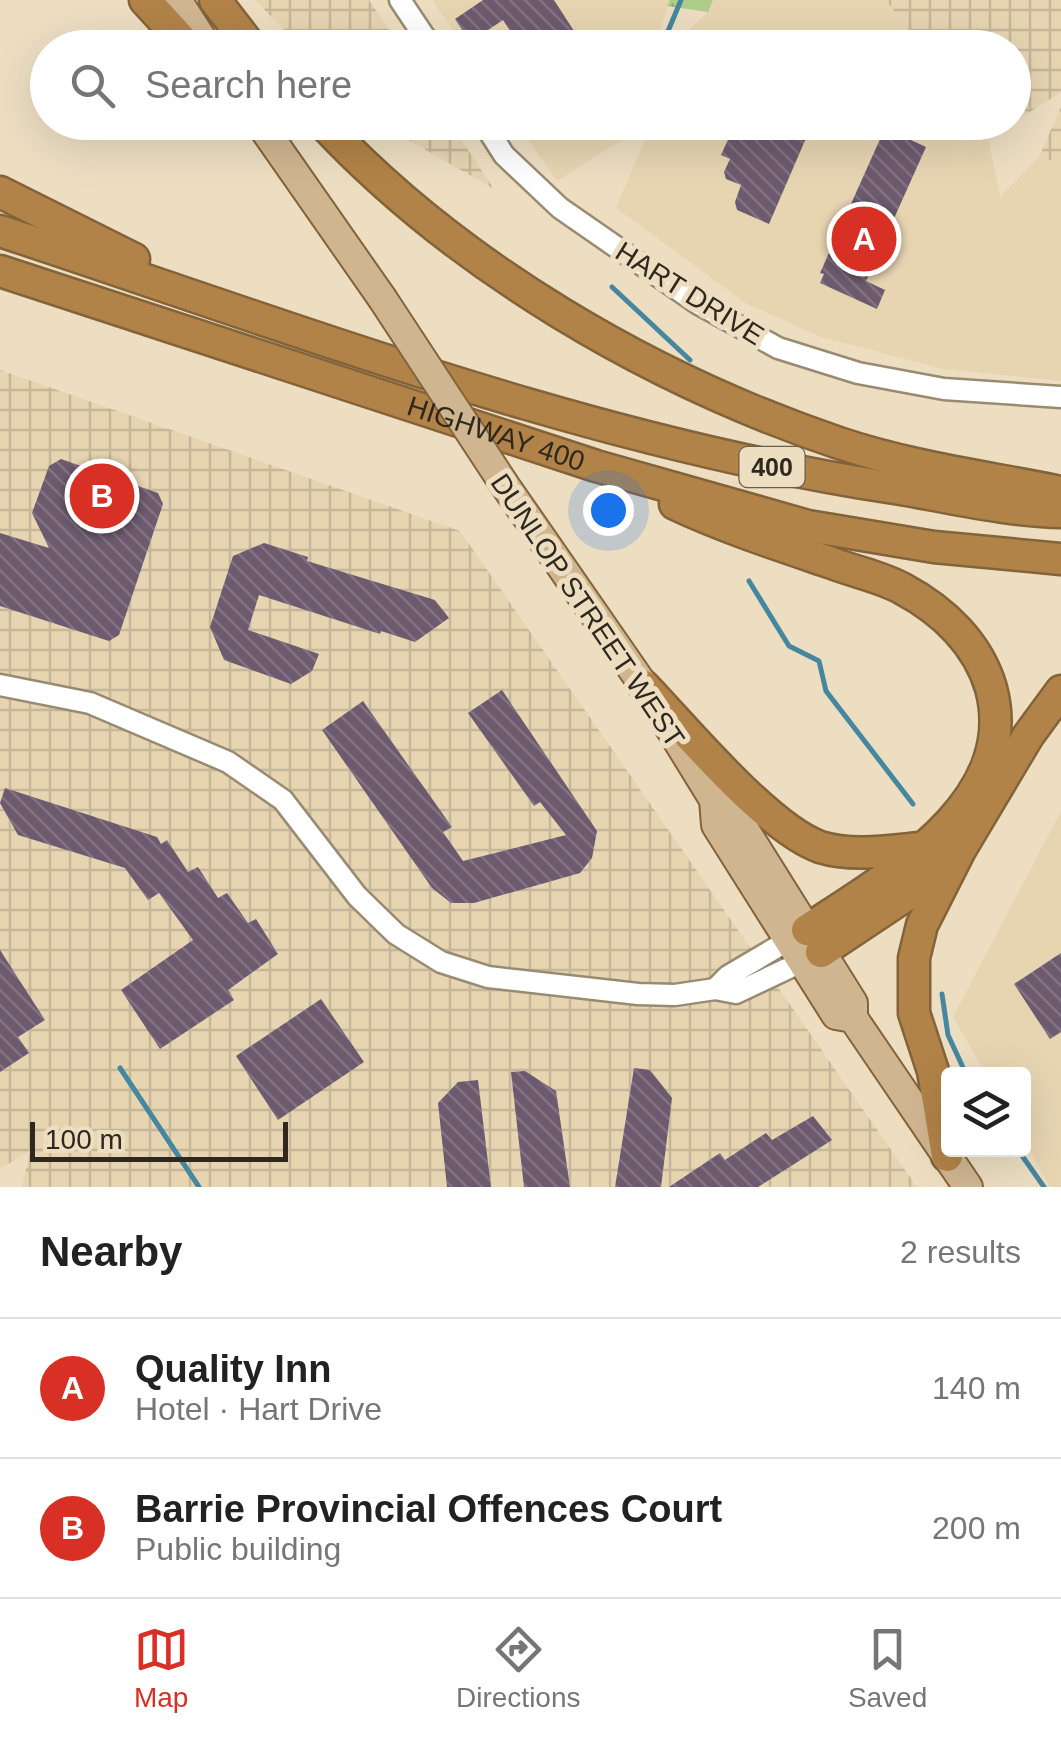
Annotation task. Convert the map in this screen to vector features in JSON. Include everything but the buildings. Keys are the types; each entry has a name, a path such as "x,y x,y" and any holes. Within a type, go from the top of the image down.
{"highway":[{"path":"146,0 172,30"},
{"path":"214,0 238,30"},
{"path":"341,140 399,195 473,254 552,307 656,368 842,444 912,463 1061,492"},
{"path":"0,192 212,300"},
{"name":"HIGHWAY 400","path":"0,230 472,386 678,447 806,474 1061,512"},
{"name":"HIGHWAY 400","path":"0,271 596,466 808,526 934,547 1061,559"},
{"path":"596,466 715,522 902,588 953,623 984,664 995,704 997,734 988,768 973,797 923,848 804,946"},
{"path":"644,686 784,827 820,846 853,852 923,848"},
{"path":"941,1120 933,1071 914,1013 914,958 922,925 960,850 1028,736 1061,691"},
{"path":"804,946 920,886 960,850"}],"main road":[{"path":"177,0 196,30"},
{"name":"DUNLOP STREET WEST","path":"272,140 644,686 714,800 734,813 804,946 853,1003 853,1018 941,1147"},
{"name":"DUNLOP STREET WEST","path":"948,1157 968,1187"}],"street":[{"path":"400,0 420,30"},
{"name":"HART DRIVE","path":"494,140 504,155 560,208 697,304 778,348 858,373 944,389 1061,396"},
{"path":"0,685 90,702 228,762 282,800 357,896 396,934 441,962 488,976 675,995 715,989 728,976 804,946"}],"shaded area":[{"path":"255,0 369,0 389,30 284,30"},
{"path":"432,0 670,0 660,30 453,30"},
{"path":"713,0 886,0 909,30 690,30 708,12"},
{"path":"886,0 1061,0 1061,92 1031,111 1031,30 909,30"},
{"path":"1061,107 1061,163 1039,157"},
{"path":"409,140 461,140 494,189"},
{"path":"528,140 621,140 557,181"},
{"path":"645,140 989,140 1000,197 1039,157 1061,163 1061,381 944,369 821,337 747,304 616,208"},
{"path":"0,370 460,531 917,1187 22,1187 30,1151 0,1169"},
{"path":"1061,811 1061,1187 1050,1187 1031,1153 1031,1067 982,1067 953,1017"}],"green space":[{"path":"670,0 713,0 708,12 667,6"}],"waterway":[{"path":"668,30 681,0"},
{"path":"612,287 690,360"},
{"path":"749,581 789,646 819,661 826,691 913,804"},
{"path":"942,994 948,1035 963,1067"},
{"path":"120,1068 199,1187"},
{"path":"1023,1157 1044,1187"}],"place":[{"name":"Quality Inn","path":"864,239"},
{"name":"Barrie Provincial Offences Court","path":"102,496"}]}
